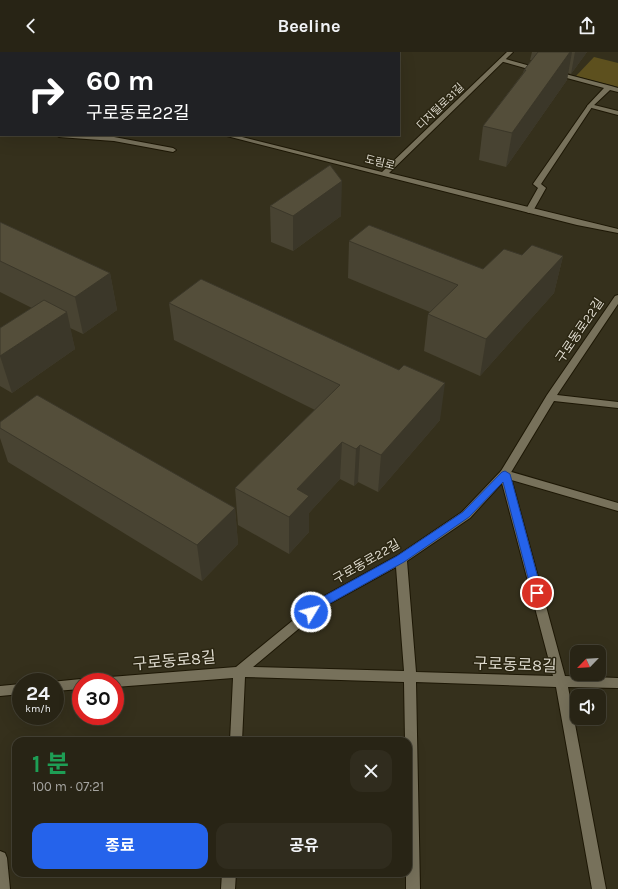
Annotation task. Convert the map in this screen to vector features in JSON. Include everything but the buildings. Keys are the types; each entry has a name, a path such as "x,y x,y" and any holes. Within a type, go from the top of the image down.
{"street":[{"name":"디지털로31길","path":"384,174 510,52"},
{"path":"502,60 618,90"},
{"path":"529,211 542,188 537,184 590,106 609,88"},
{"path":"590,106 618,113"},
{"path":"73,136 114,139 173,150"},
{"name":"도림로","path":"230,136 529,211 618,231"},
{"name":"구로동로22길","path":"239,672 323,602 401,559 466,515 505,474 522,442 550,398 618,298"},
{"path":"550,398 618,405"},
{"path":"505,474 618,507"},
{"path":"505,474 561,683 600,889"},
{"path":"401,559 410,676 411,737"},
{"path":"236,737 239,672"},
{"name":"구로동로8길","path":"124,681 239,672 410,676 618,684"},
{"path":"0,691 12,690"},
{"path":"412,818 413,889"},
{"path":"0,858 3,889"},
{"path":"228,889 229,877"}],"shaded area":[{"path":"594,57 618,63 618,87 576,76"}],"route":[{"path":"311,612 323,602 401,559 466,515 505,474 537,593"}]}
